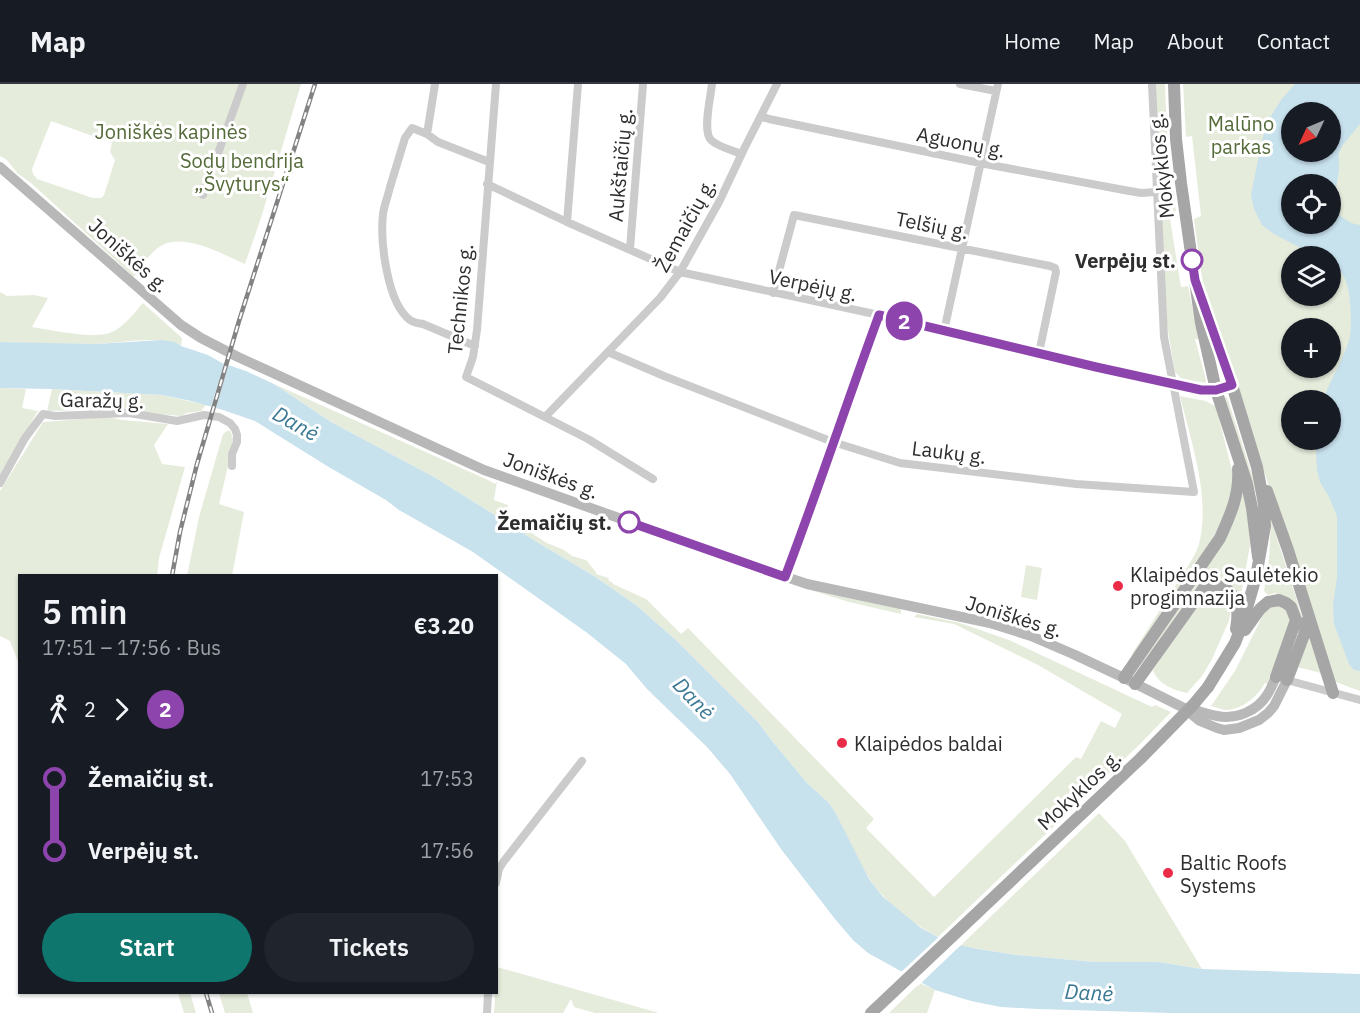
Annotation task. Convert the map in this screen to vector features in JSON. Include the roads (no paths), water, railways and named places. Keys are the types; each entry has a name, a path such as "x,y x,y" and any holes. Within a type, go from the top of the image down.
{"main road":[{"name":"Mokyklos g.","path":"1174,84 1176,139 1201,323 1216,390 1247,484 1258,557"},
{"name":"Joniškės g.","path":"0,167 181,325 213,345 484,470 785,577 827,589 999,626 1044,641 1184,708 1210,726 1224,730 1250,725 1269,713 1274,706 1281,679"},
{"name":"Mokyklos g.","path":"871,1013 1140,759 1208,687 1235,643 1249,605 1256,577 1265,526 1264,504 1257,466 1232,385 1195,280"},
{"path":"1216,390 1232,385"},
{"path":"1130,681 1220,538 1237,492 1238,456"},
{"path":"1257,466 1270,499 1333,693"},
{"path":"1130,681 1200,592 1208,587 1219,585 1234,599 1237,609 1235,643"},
{"path":"1235,643 1260,609 1268,602 1279,600 1286,603 1291,607 1296,620 1281,679"},
{"path":"1281,679 1304,635 1308,618"}],"street":[{"path":"203,195 243,84"},
{"path":"427,134 435,84"},
{"name":"Technikos g.","path":"496,84 477,330 473,357 466,376 588,439 652,479"},
{"path":"567,222 578,84"},
{"name":"Aukštaičių g.","path":"630,249 643,84"},
{"path":"712,84 707,135 714,142 741,154"},
{"name":"Žemaičių g.","path":"546,416 660,298 680,272 719,202 777,84"},
{"path":"944,331 997,87 960,84"},
{"path":"1152,84 1164,337 1173,383"},
{"name":"Aguonų g.","path":"760,116 980,163 1142,193 1156,192"},
{"path":"475,346 408,319 397,303 388,277 383,214 405,138 412,128 427,134 438,142 489,162"},
{"name":"Verpėjų g.","path":"488,184 680,272 879,315 1201,390 1216,390"},
{"name":"Telšių g.","path":"773,293 795,215 1055,268 1039,353"},
{"path":"785,577 879,315"},
{"name":"Laukų g.","path":"608,352 833,442 900,463 1076,484 1194,492 1173,383"},
{"name":"Garažų g.","path":"0,483 25,438 43,414 55,416 129,413 177,421 204,415 219,417 236,429 237,442 232,454 232,466"},
{"path":"1281,679 1360,700"},
{"path":"498,874 504,861 582,761"},
{"path":"487,1013 488,994"}],"water":[{"path":"1295,84 1360,84 1360,124 1341,148 1341,102 1281,102 1281,162 1339,162 1339,171 1338,174 1281,174 1281,234 1341,234 1341,216 1351,223 1360,225 1360,671 1354,670 1349,664 1334,624 1337,516 1320,482 1316,453 1316,450 1341,450 1341,390 1327,390 1333,378 1341,378 1341,360 1350,336 1348,287 1341,273 1341,246 1297,246 1262,225 1254,209 1251,195 1262,140 1269,119 1281,100"},
{"name":"Danė","path":"162,340 175,342 274,384 331,422 434,477 594,576 636,605 679,643 758,722 807,783 829,803 869,879 883,897 921,928 949,943 1017,955 1095,962 1158,962 1202,969 1360,974 1360,1013 1171,1013 1001,1007 935,990 868,953 835,919 781,849 730,774 707,747 647,689 626,664 586,632 473,552 399,510 255,421 191,401 162,395 0,388 0,342 96,344"}],"railway":[{"path":"172,574 197,464 239,321 315,84"},
{"path":"206,994 212,1013"}],"place":[{"name":"Verpėjų st.","path":"1192,260"},
{"name":"Žemaičių st.","path":"629,522"},
{"name":"Klaipėdos Saulėtekio progimnazija","path":"1118,586"},
{"name":"Klaipėdos baldai","path":"842,743"},
{"name":"Baltic Roofs Systems","path":"1168,873"}],"park label":[{"name":"Joniškės kapinės","path":"171,131"},
{"name":"Malūno parkas","path":"1241,134"},
{"name":"Sodų bendrija „Švyturys“","path":"242,172"}]}
